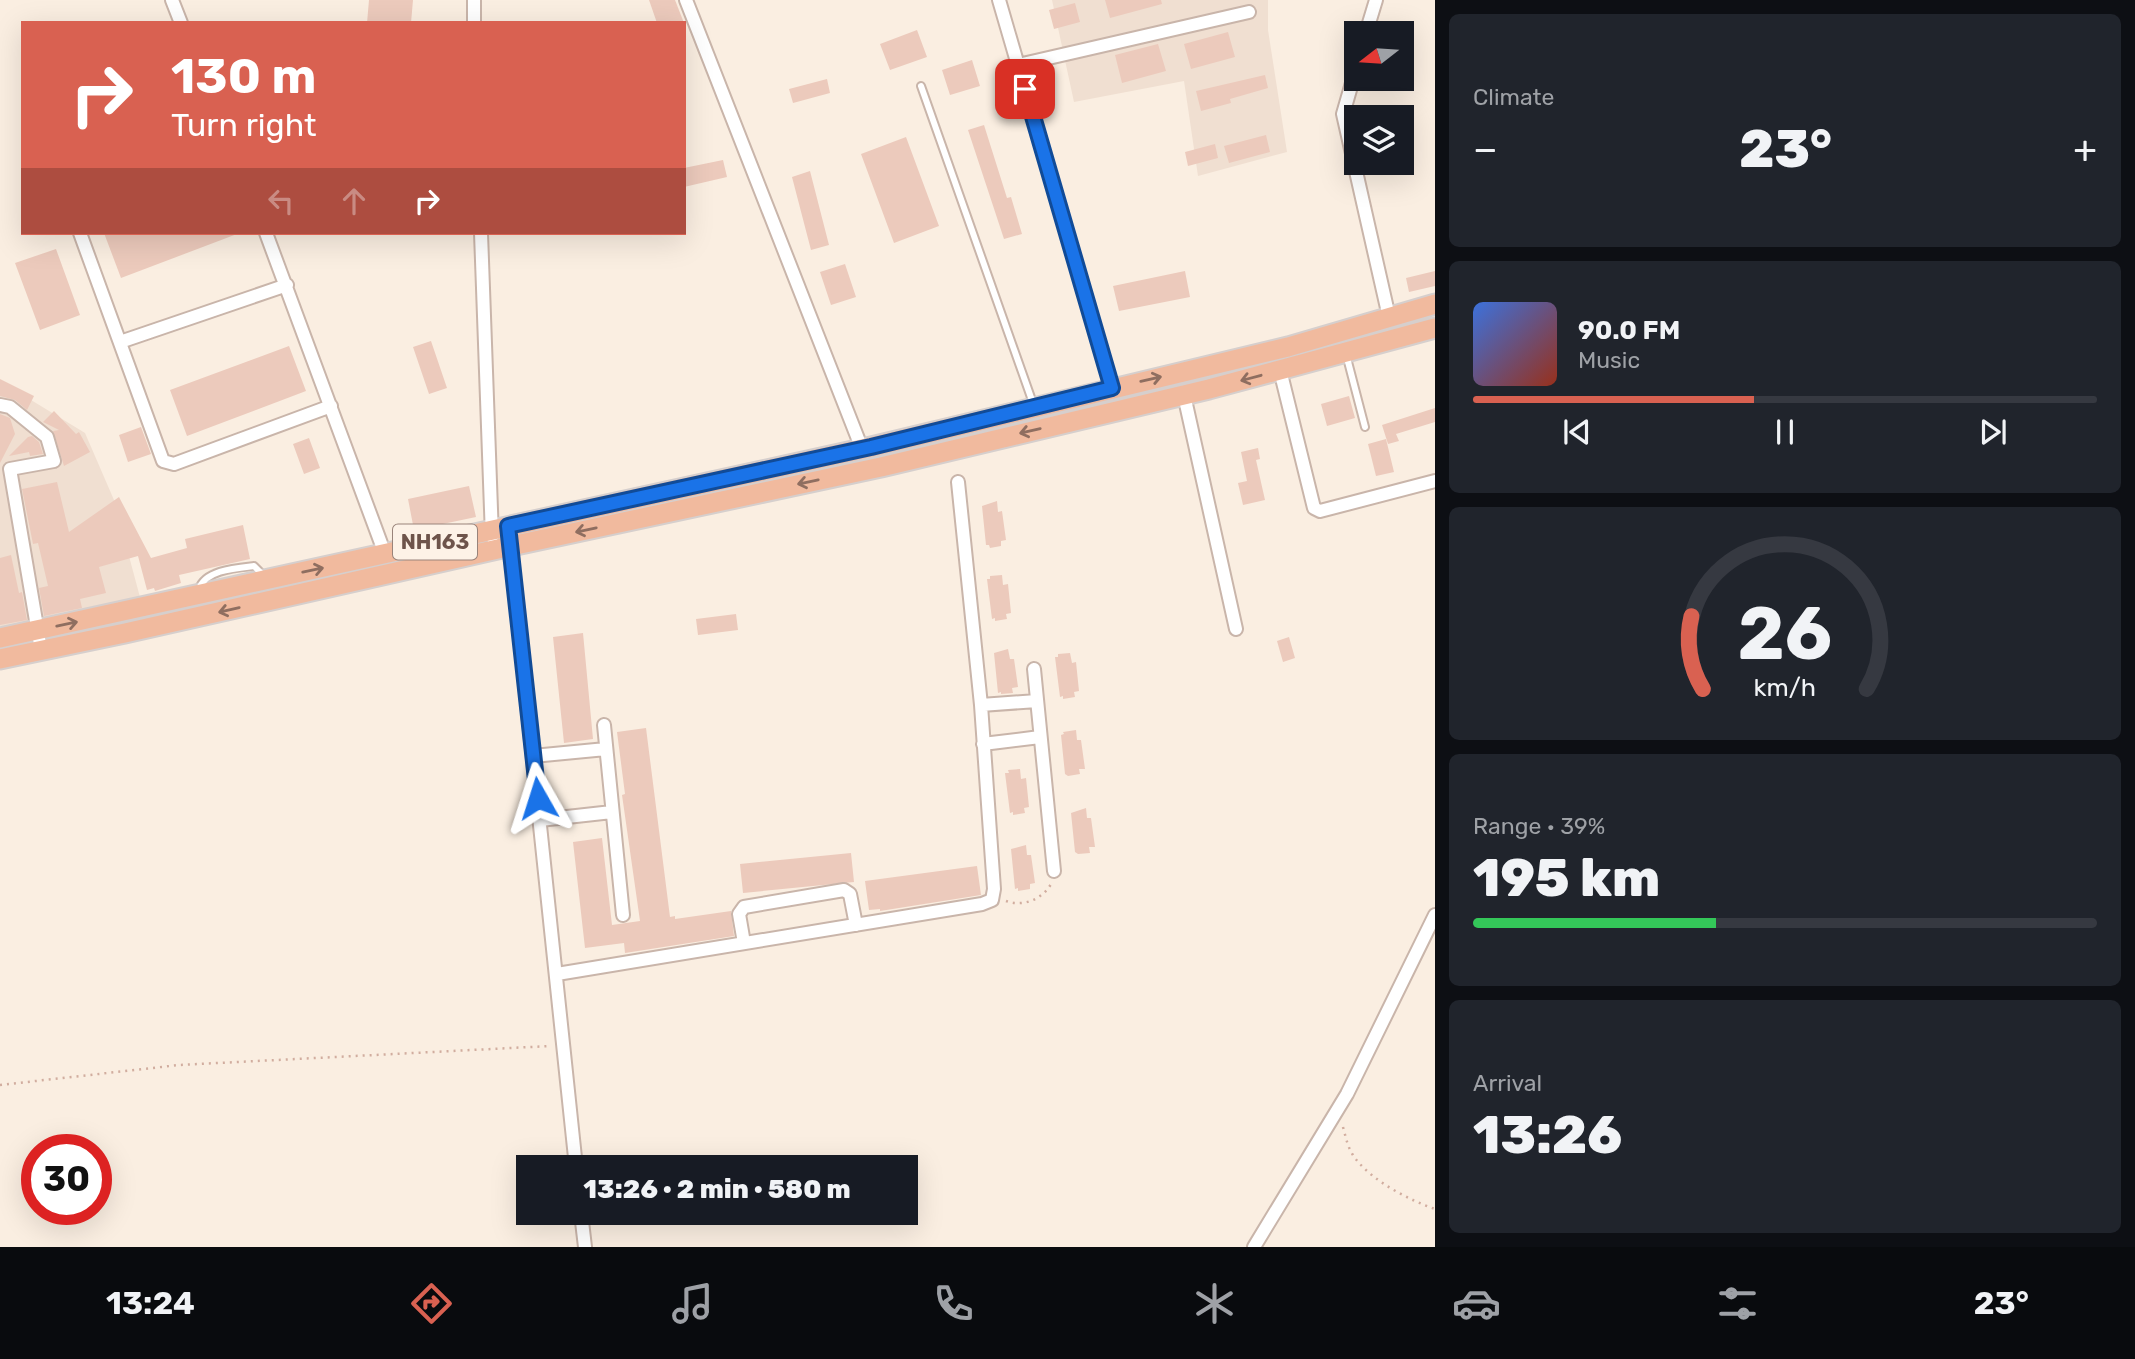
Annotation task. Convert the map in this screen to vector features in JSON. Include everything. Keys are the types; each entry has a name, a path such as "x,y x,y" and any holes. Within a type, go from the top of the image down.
{"highway":[{"name":"NH163","path":"0,659 139,630 862,449 1288,347 1435,304"},
{"name":"NH163","path":"0,638 385,554 501,538 881,467 1184,395 1345,352 1434,333"}],"street":[{"path":"172,0 180,21"},
{"path":"474,0 474,21"},
{"path":"686,0 862,449"},
{"path":"999,0 1112,388"},
{"path":"1370,21 1376,0"},
{"path":"1018,65 1249,12"},
{"path":"1350,91 1343,114 1389,317"},
{"path":"81,235 163,461 174,464 331,407"},
{"path":"267,235 385,554"},
{"path":"481,235 501,538 533,756 575,1155"},
{"path":"120,342 287,285"},
{"path":"1280,370 1314,508 1320,511 1435,481"},
{"path":"1184,395 1236,629"},
{"path":"0,405 10,407 47,437 54,461 10,469 41,650"},
{"path":"557,974 982,904 992,900 994,896 981,705 958,482"},
{"path":"1034,670 1054,871"},
{"path":"981,705 1037,701"},
{"path":"604,725 622,915"},
{"path":"983,744 1040,737"},
{"path":"533,756 606,749"},
{"path":"540,820 612,812"},
{"path":"744,943 739,914 744,907 808,896 847,890 856,925"},
{"path":"1254,1247 1338,1111 1435,915"},
{"path":"582,1225 585,1247"}],"lane":[{"path":"921,86 1034,408"},
{"path":"1345,352 1365,426"}],"path":[{"path":"994,896 1010,902 1024,903 1048,889 1054,871"},
{"path":"0,1085 180,1065 563,1045"},
{"path":"1338,1111 1347,1144 1356,1159 1403,1196 1435,1209"}],"shaded area":[{"path":"1052,0 1268,0 1268,30 1287,152 1198,176 1184,81 1074,102"},
{"path":"0,381 85,433 114,500 141,601 0,630"}],"building":[{"path":"369,0 413,0 411,21 367,21"},
{"path":"649,0 675,0 683,21 656,21"},
{"path":"1105,0 1161,0 1162,4 1110,18"},
{"path":"1075,3 1080,22 1054,29 1049,10"},
{"path":"917,30 927,57 890,70 880,44"},
{"path":"1228,32 1235,57 1191,69 1184,44"},
{"path":"1158,44 1166,71 1122,83 1115,55"},
{"path":"972,60 980,86 950,95 942,70"},
{"path":"1265,75 1268,88 1230,99 1231,103 1201,111 1196,91"},
{"path":"827,79 830,93 793,103 789,89"},
{"path":"984,125 1007,198 1011,197 1022,234 1004,239 968,130"},
{"path":"1266,135 1270,152 1229,163 1224,146"},
{"path":"906,137 939,226 894,243 861,154"},
{"path":"1215,144 1218,158 1188,166 1185,152"},
{"path":"723,160 727,177 686,187 686,168"},
{"path":"810,171 829,245 811,250 792,177"},
{"path":"105,235 234,235 121,278"},
{"path":"56,249 80,315 40,330 15,263"},
{"path":"845,264 856,297 831,305 820,272"},
{"path":"1185,271 1190,297 1119,311 1113,286"},
{"path":"1435,271 1435,286 1409,292 1406,278"},
{"path":"431,341 447,388 429,394 413,347"},
{"path":"289,346 306,391 187,436 170,390"},
{"path":"0,379 34,396 27,410 15,400 0,396"},
{"path":"1349,396 1355,418 1327,426 1321,404"},
{"path":"1435,408 1435,422 1396,434 1399,441 1388,444 1382,425"},
{"path":"54,411 76,434 79,432 90,452 64,466 53,431 59,430 43,422"},
{"path":"0,414 10,418 15,434 0,463"},
{"path":"141,427 151,454 128,462 119,435"},
{"path":"32,436 39,442 43,454 30,456 29,452 9,456 28,437"},
{"path":"309,438 320,468 304,474 293,444"},
{"path":"1386,439 1394,472 1376,476 1368,444"},
{"path":"1258,448 1260,459 1256,460 1265,500 1243,505 1238,483 1247,481 1241,452"},
{"path":"57,482 69,532 119,497 151,558 187,548 185,539 243,525 250,559 179,575 181,583 155,591 154,588 147,590 138,556 99,567 106,593 80,599 82,608 44,616 39,588 48,586 38,543 33,544 22,489"},
{"path":"469,486 476,517 414,530 408,499"},
{"path":"997,501 998,512 1002,511 1006,540 1001,541 1001,546 990,548 986,545 982,506"},
{"path":"11,555 27,620 0,625 0,558"},
{"path":"1002,575 1003,585 1008,584 1011,613 1006,614 1007,619 995,621 995,618 992,619 987,579 990,579 990,576"},
{"path":"736,614 738,630 698,635 696,619"},
{"path":"583,633 593,739 564,743 553,637"},
{"path":"1289,637 1295,658 1283,662 1277,641"},
{"path":"1008,649 1010,659 1014,659 1018,687 1012,688 1013,693 1001,694 998,693 994,653"},
{"path":"1070,653 1072,663 1076,662 1079,691 1074,692 1075,697 1063,699 1063,696 1060,697 1055,657 1058,657 1058,654"},
{"path":"646,728 670,917 675,916 675,919 731,911 734,936 625,953 624,943 585,948 573,842 602,838 612,925 640,921 622,795 625,794 617,732"},
{"path":"1076,730 1077,740 1081,740 1085,769 1079,769 1080,774 1068,776 1065,774 1061,735 1063,732"},
{"path":"1020,769 1021,779 1026,778 1029,807 1024,808 1025,813 1013,815 1013,812 1010,813 1005,773 1009,773 1008,770"},
{"path":"1086,808 1087,818 1091,818 1095,847 1089,847 1090,853 1078,854 1075,852 1071,813"},
{"path":"1026,845 1027,855 1031,855 1035,883 1030,884 1030,889 1018,891 1018,888 1015,889 1011,849"},
{"path":"851,853 854,882 743,893 740,864"},
{"path":"977,866 981,895 880,911 869,910 865,881"}],"route":[{"path":"538,798 508,526 871,447 1112,388 1025,89"}]}
